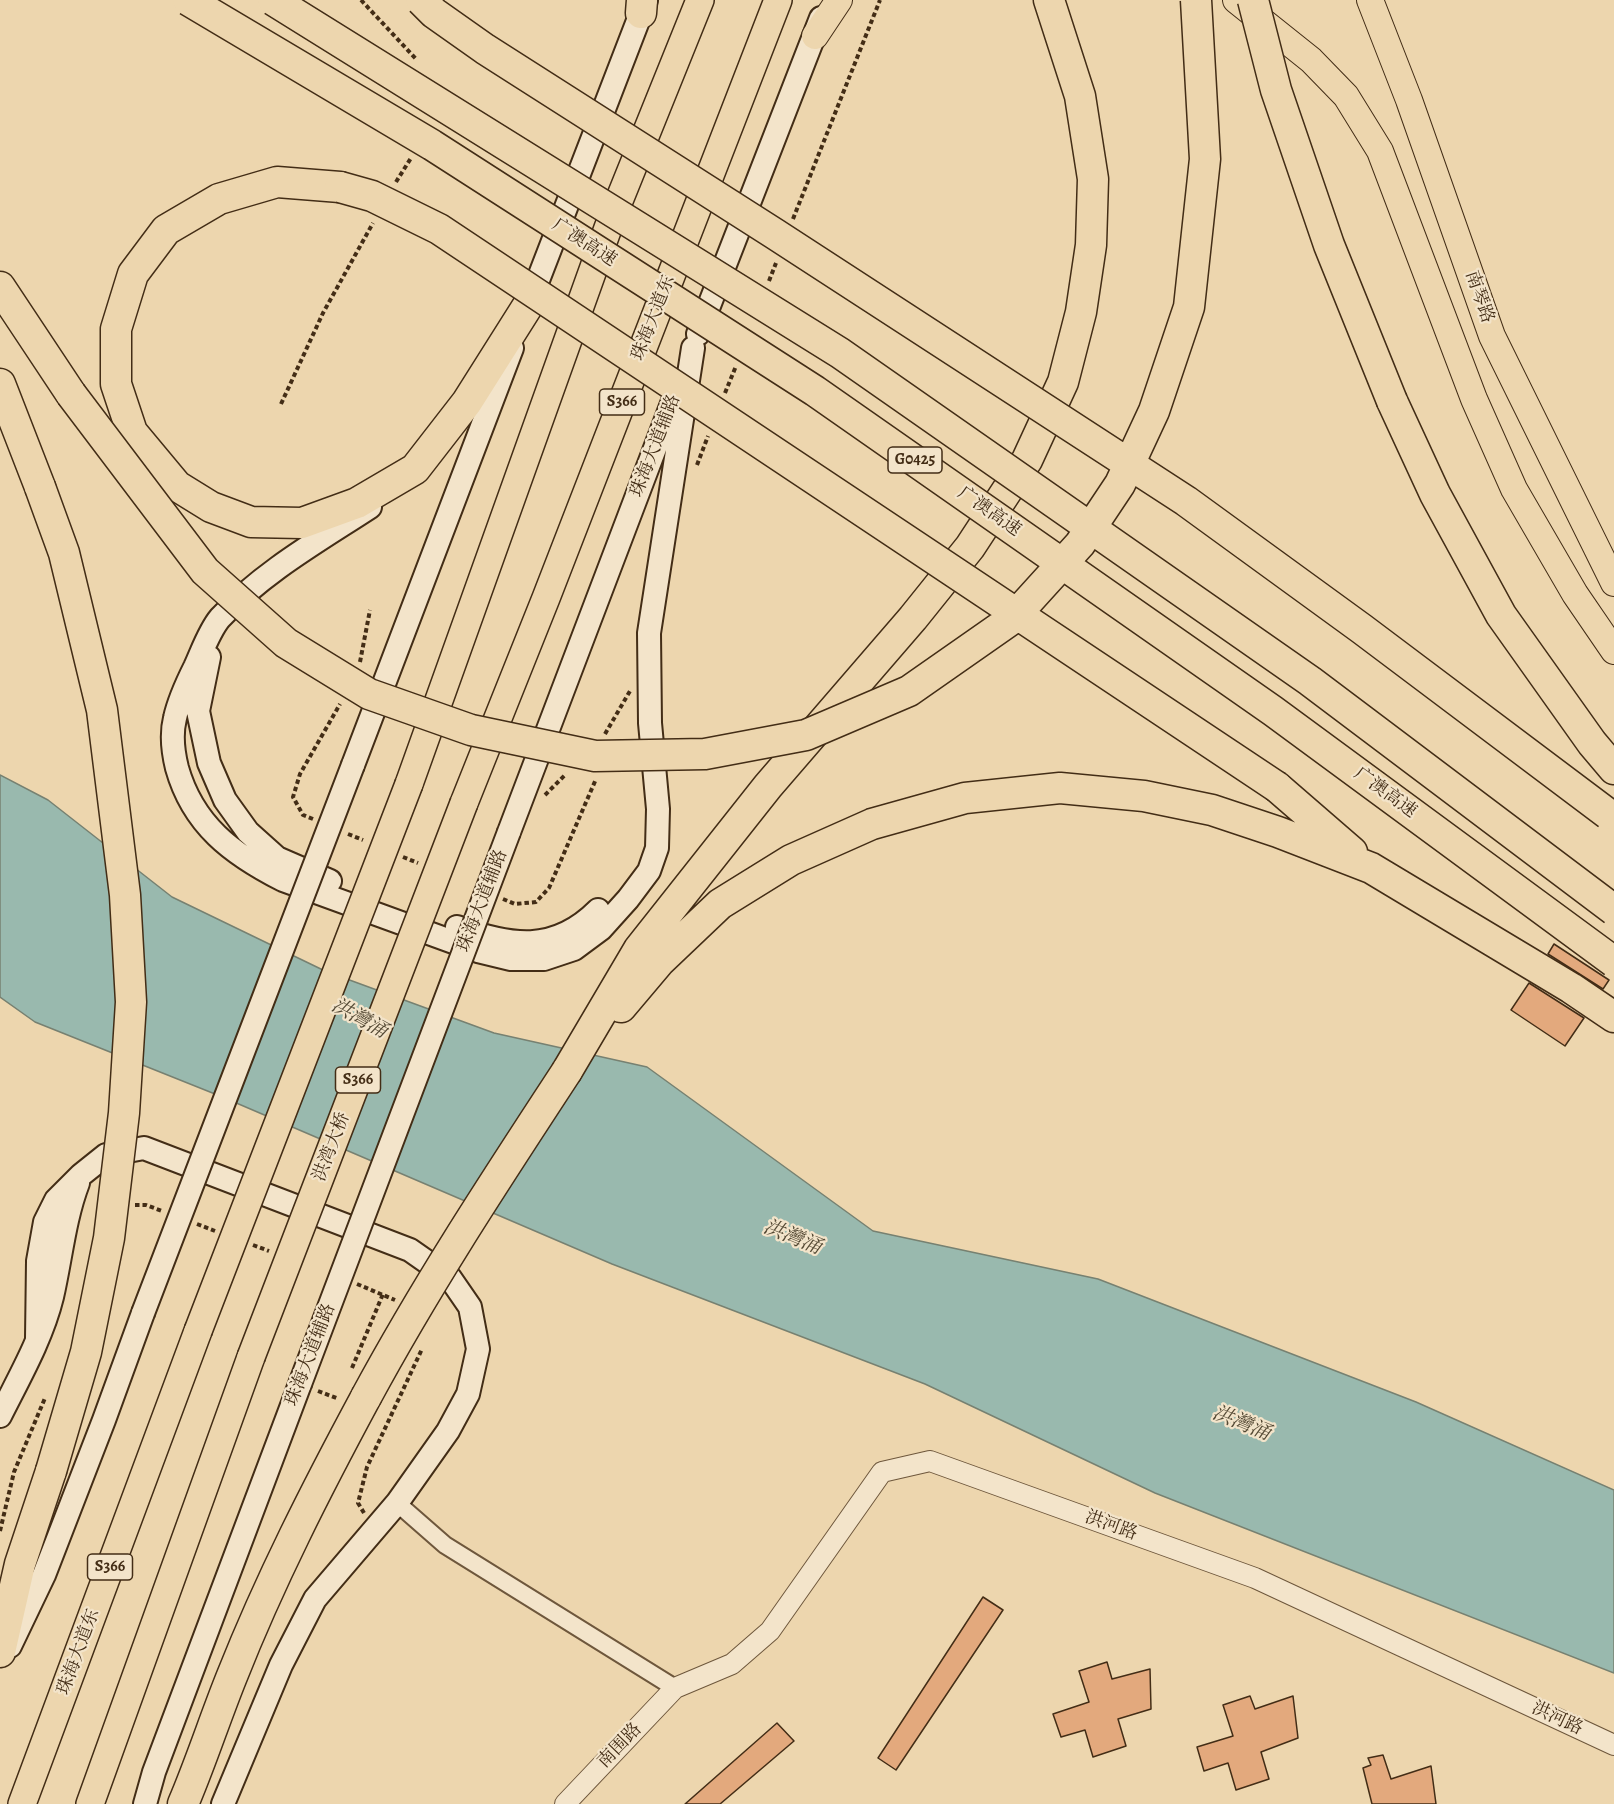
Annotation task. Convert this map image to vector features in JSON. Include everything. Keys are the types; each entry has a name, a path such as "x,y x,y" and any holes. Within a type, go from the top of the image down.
{"highway":[{"name":"广澳高速","path":"188,0 432,145 815,391 1273,711 1614,962"},
{"name":"G0425","path":"273,0 840,353 1310,681 1614,910"},
{"path":"421,0 434,13 485,49 1186,501 1362,629 1611,816"},
{"name":"珠海大道东","path":"22,1804 198,1331 409,784 608,228 700,0"},
{"name":"珠海大道东","path":"464,803 555,576 778,0"},
{"path":"183,1804 232,1676 274,1577 322,1479 353,1388 406,1323 454,1244 567,1071 768,786 913,618 970,547 1027,460 1063,382 1082,312 1091,245 1093,179 1080,96 1049,0"},
{"path":"0,287 71,394 205,571 286,643 369,694 471,730 595,756 705,754 806,735 909,691 1012,620 1080,544 1120,484 1154,411 1189,307 1205,159 1196,0"},
{"path":"1253,0 1275,90 1329,245 1392,401 1435,494 1501,615 1592,743 1614,769"},
{"path":"527,308 467,402 415,469 357,503 302,523 251,522 211,507 177,486 132,432 116,384 116,329 133,274 166,230 219,198 277,182 340,187 372,196 439,229 1277,788 1371,868 1571,988 1614,1017"},
{"path":"0,384 64,553 102,711 126,895 130,1002 124,1113 109,1238 86,1352 51,1471 20,1564 0,1652"},
{"path":"649,956 720,904 791,860 872,824 965,798 1060,788 1144,796 1223,814 1278,832 1371,868"},
{"name":"洪湾大桥","path":"90,1804 251,1357 464,803"}],"main road":[{"name":"珠海大道辅路","path":"145,1804 158,1761 300,1384 693,348 828,0"},
{"path":"815,36 839,0"},
{"path":"1236,0 1311,60 1346,96 1380,152 1474,399 1514,489 1575,594 1614,651"},
{"name":"南琴路","path":"1370,0 1409,100 1492,336 1614,583"},
{"path":"0,1666 44,1575 104,1420 643,4"},
{"path":"415,469 387,497 261,579 218,620 187,682 175,719 173,753 181,781 192,806 209,828 229,847 254,865 283,880 478,951 511,959 544,959 573,949 601,929 628,899 649,870 657,848 658,809 650,723 649,633 693,348"},
{"path":"218,620 198,711 209,763 225,800 248,832 277,858 322,878 478,935 514,943 549,941 585,923 627,881 650,839 658,809"},
{"path":"0,1416 37,1338 52,1298 69,1207 81,1175 106,1155 144,1148 410,1250 450,1278 470,1307 478,1349 468,1394 448,1431 397,1503 315,1599 281,1665 223,1804"}],"street":[{"name":"洪河路","path":"675,1689 732,1664 770,1631 882,1472 930,1461 1256,1578 1614,1745"},
{"path":"397,1503 445,1545 675,1689"},
{"name":"南围路","path":"565,1804 675,1689"}],"path":[{"path":"391,192 402,171"},
{"path":"281,404 323,313 374,222"},
{"path":"541,800 573,767"},
{"path":"300,1384 340,1400 353,1388 383,1294"}],"water":[{"name":"洪灣涌","path":"0,775 48,800 172,897 325,971 494,1033 647,1067 873,1231 1098,1279 1416,1402 1614,1490 1614,1673 1155,1493 925,1384 612,1264 220,1096 35,1022 0,997"}],"building":[{"path":"1554,944 1609,980 1603,989 1548,954"},
{"path":"1529,983 1584,1018 1565,1046 1511,1010"},
{"path":"983,1597 1003,1610 896,1770 878,1758"},
{"path":"1107,1662 1112,1679 1150,1669 1151,1709 1118,1719 1126,1746 1093,1757 1085,1730 1061,1737 1053,1714 1089,1702 1079,1671"},
{"path":"1250,1696 1255,1709 1293,1696 1298,1738 1261,1752 1269,1779 1236,1790 1228,1763 1204,1771 1197,1747 1233,1736 1223,1705"},
{"path":"777,1723 794,1741 720,1804 685,1804"},
{"path":"1383,1755 1391,1779 1431,1766 1436,1804 1372,1804 1363,1768 1371,1765 1368,1758"}]}
